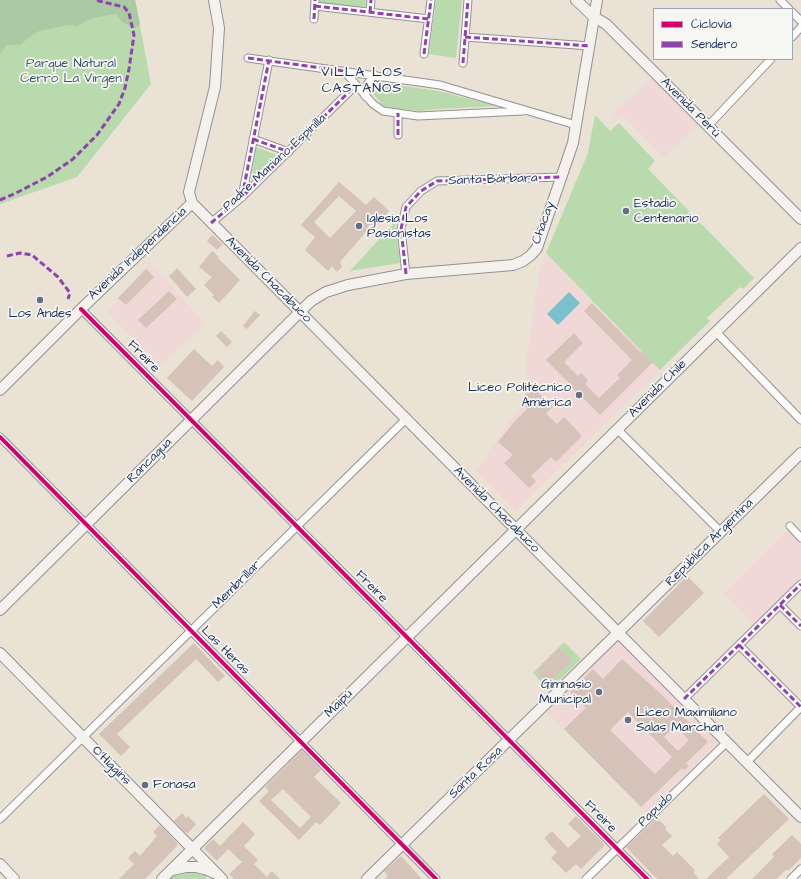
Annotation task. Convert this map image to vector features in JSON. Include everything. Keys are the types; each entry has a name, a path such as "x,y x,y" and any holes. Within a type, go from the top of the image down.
{"main road":[{"path":"192,203 189,192 215,87 219,28 214,0"},
{"name":"Avenida Perú","path":"576,0 594,17 606,24 801,219"},
{"name":"Chacay","path":"299,312 311,300 318,296 348,285 406,274 508,266 523,261 531,255 537,248 574,143 597,0"},
{"name":"Avenida Chacabuco","path":"192,203 801,817"},
{"name":"Avenida Independencia","path":"0,390 80,309 192,203"},
{"name":"Avenida Chile","path":"516,530 801,248"},
{"name":"Rancagua","path":"0,610 299,312"},
{"name":"República Argentina","path":"618,633 801,453"},
{"name":"Maipú","path":"162,879 516,530"},
{"name":"Santa Rosa","path":"367,879 618,633"},
{"name":"O'Higgins","path":"0,653 221,878"},
{"path":"0,864 14,879"},
{"path":"169,872 181,867 196,866 221,878"}],"street":[{"path":"370,12 371,0"},
{"path":"424,54 431,0"},
{"path":"463,63 468,0"},
{"path":"780,0 788,8"},
{"path":"314,19 315,3 370,12 429,19"},
{"path":"793,13 801,21"},
{"path":"793,36 801,27"},
{"path":"465,37 590,46"},
{"path":"248,58 440,85 576,125"},
{"path":"242,197 269,60"},
{"path":"708,126 770,60"},
{"path":"344,71 365,96 383,111 418,116 530,111"},
{"path":"365,96 368,83 375,76"},
{"name":"Padre Mariano Espinilla","path":"211,222 242,197 356,85"},
{"path":"398,113 398,134"},
{"path":"253,139 289,152"},
{"name":"Santa Bárbara","path":"406,274 401,229 406,207 421,191 437,181 561,178"},
{"name":"Freire","path":"80,309 647,879"},
{"path":"716,332 801,420"},
{"name":"Membrillar","path":"0,819 406,419"},
{"path":"617,429 721,532"},
{"name":"Las Heras","path":"0,437 436,879"},
{"path":"790,526 801,538"},
{"path":"684,699 801,584"},
{"path":"780,605 801,626"},
{"path":"739,645 801,707 747,762"},
{"name":"Papudo","path":"586,879 727,742"},
{"path":"791,879 801,869"}],"shaded area":[{"path":"653,76 700,123 664,158 623,115 615,121 610,116"},
{"name":"Liceo Politécnico América","path":"546,253 660,370 516,511 476,471 519,408 527,382 527,356 539,272"},
{"path":"150,262 206,324 160,367 108,312"},
{"path":"787,530 801,543 801,580 755,626 724,593"},
{"name":"Liceo Maximiliano Salas Marchan","path":"619,639 720,740 646,813 546,711"}],"green space":[{"name":"Parque Natural Cerro La Virgen","path":"0,0 135,0 151,84 77,177 0,204"},
{"path":"0,0 135,0 140,24 135,28 122,22 116,14 92,18 77,26 68,25 39,31 20,45 7,45 0,54"},
{"path":"320,0 366,0 365,8 320,5"},
{"path":"436,0 462,0 456,58 429,54"},
{"path":"375,82 439,91 496,106 420,111 385,107 372,93"},
{"name":"Estadio Centenario","path":"595,115 610,131 619,123 655,161 648,169 754,278 743,289 740,287 707,318 710,321 660,370 546,253 588,153"},
{"path":"256,147 277,155 251,180"},
{"path":"395,222 400,263 350,271"},
{"path":"564,642 581,659 549,690 533,673 535,671 548,684 572,661 559,647"},
{"path":"184,870 205,873 206,879 170,878 179,871"}],"water":[{"path":"569,292 580,303 558,325 547,314"}],"building":[{"name":"Iglesia Los Pasionistas","path":"339,182 366,205 374,197 389,211 373,230 370,227 340,262 342,267 337,272 332,266 328,271 305,250 315,237 301,225","holes":["339,196 356,211 330,238 314,222"]},
{"path":"212,235 223,244 217,250 207,241"},
{"path":"212,251 240,280 219,303 212,297 214,295 204,285 212,277 199,267"},
{"path":"177,268 196,289 187,297 169,276"},
{"path":"146,269 154,277 126,305 118,298"},
{"path":"169,291 177,299 146,328 138,320"},
{"path":"592,303 640,352 641,351 653,362 600,415 546,360 574,333 583,343 564,362 578,376 581,373 588,380 585,384 599,398 620,378 617,375 632,360 584,311"},
{"path":"255,311 260,315 247,329 243,326"},
{"path":"221,331 232,342 227,347 216,336"},
{"path":"194,349 212,366 218,360 224,367 192,401 167,378"},
{"path":"533,388 553,406 546,414 557,424 564,417 582,436 556,462 551,457 531,476 536,481 529,488 504,463 513,455 498,442 527,409 525,404 528,397 526,394"},
{"path":"687,576 704,593 659,637 643,621"},
{"path":"194,643 225,676 218,682 196,659 117,734 130,747 121,756 99,734"},
{"path":"559,647 572,661 548,684 535,671"},
{"name":"Liceo Maximiliano Salas Marchan","path":"622,659 662,695 708,742 686,763 689,766 684,770 682,768 641,807 564,729 586,708 570,692 593,669 603,679","holes":["628,712 672,757 655,774 610,730","675,726 689,740 678,751 664,737"]},
{"path":"302,750 321,770 314,777 341,803 320,825 316,822 299,840 259,801 269,791 265,787","holes":["283,789 311,817 300,828 271,800"]},
{"path":"764,794 789,819 726,879 706,879 729,857 717,844 721,840 718,838"},
{"path":"182,813 186,818 188,816 196,824 188,833 174,821"},
{"path":"576,816 605,845 581,869 576,864 566,873 551,858 557,852 544,838 552,831 568,848 581,836 568,824"},
{"path":"657,818 667,828 665,829 672,836 662,845 673,856 677,852 695,870 693,872 699,879 657,879 626,847"},
{"path":"243,822 255,834 244,846 258,860 254,864 267,877 272,871 280,879 234,879 229,874 242,862 228,849 217,861 204,848 213,839 220,846"},
{"path":"160,825 177,843 177,846 145,879 119,879 134,864 128,858 135,851 140,856 157,836 153,832"},
{"path":"792,835 801,844 801,858 788,871 787,869 776,879 752,879 774,857 772,854"},
{"path":"401,856 422,879 384,879 388,876 384,871"}],"marked path":[{"path":"0,200 47,177 73,159 97,135 119,104 125,88 134,35 129,13 124,7 97,0"},
{"path":"314,19 315,0"},
{"path":"370,12 371,0"},
{"path":"424,54 431,0"},
{"path":"463,63 468,0"},
{"path":"315,6 429,19"},
{"path":"465,37 590,46"},
{"path":"248,58 344,71"},
{"path":"242,197 269,60"},
{"path":"211,223 242,197 356,85"},
{"path":"398,113 398,135"},
{"path":"253,139 289,152"},
{"path":"406,274 401,229 406,207 421,191 437,181 561,177"},
{"path":"7,256 20,253 32,255 58,277 70,293 68,299"},
{"path":"684,699 801,584"},
{"path":"780,605 801,626"},
{"path":"739,645 801,707"}],"cycle path":[{"path":"81,309 647,879"},
{"path":"0,437 436,879"}],"place":[{"name":"Estadio Centenario","path":"626,211"},
{"name":"Iglesia Los Pasionistas","path":"359,226"},
{"name":"Los Andes","path":"40,300"},
{"name":"Liceo Politécnico América","path":"579,395"},
{"name":"Gimnasio Municipal","path":"599,692"},
{"name":"Liceo Maximiliano Salas Marchan","path":"628,720"},
{"name":"Fonasa","path":"145,785"}],"district":[{"name":"VILLA LOS CASTAÑOS","path":"362,82"}]}
